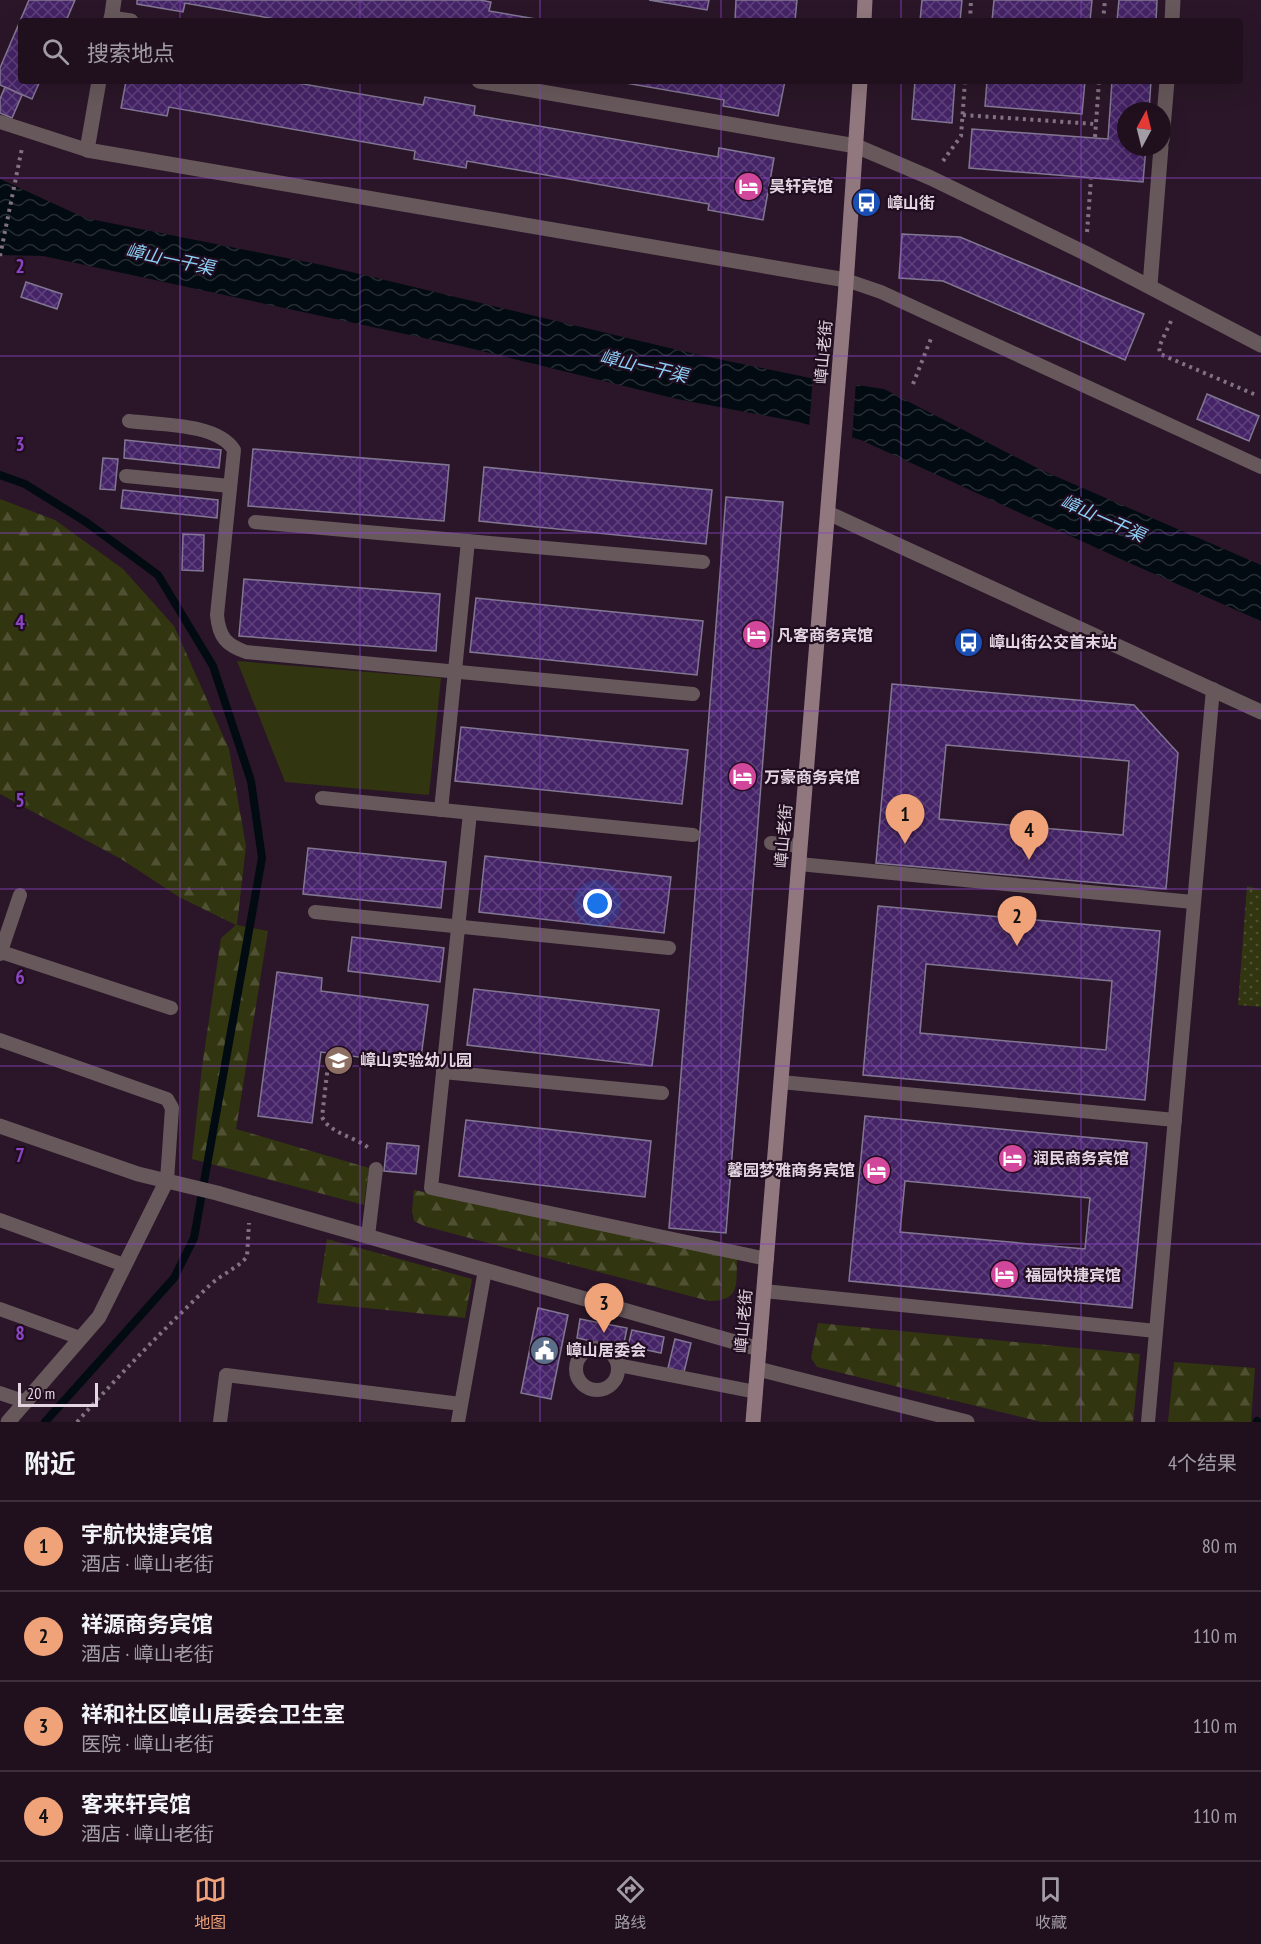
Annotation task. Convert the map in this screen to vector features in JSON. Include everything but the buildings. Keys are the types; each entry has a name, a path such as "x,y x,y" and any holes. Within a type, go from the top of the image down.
{"street":[{"path":"111,18 114,0"},
{"path":"864,18 865,0"},
{"path":"1172,18 1173,0"},
{"path":"98,84 87,150 846,280"},
{"path":"496,84 856,146 931,178 1085,253 1261,345"},
{"name":"嶂山老街","path":"753,1422 828,513 860,84"},
{"path":"1165,102 1167,84"},
{"path":"1150,285 1160,156"},
{"path":"828,513 1261,712"},
{"path":"0,1126 138,1174 249,1202 759,1349"},
{"path":"8,1422 99,1317 167,1180"},
{"path":"758,1369 967,1422"}],"lane":[{"path":"0,122 87,150"},
{"path":"846,280 881,292 1261,467"},
{"path":"129,421 220,435 234,450 217,615 220,634 226,642 246,652 693,694"},
{"path":"126,476 231,486"},
{"path":"255,522 703,562"},
{"path":"441,810 468,541"},
{"path":"1148,1422 1213,689"},
{"path":"322,798 693,835"},
{"path":"470,813 431,1188 767,1259"},
{"path":"771,843 800,846"},
{"path":"799,864 1193,902"},
{"path":"20,896 0,953 171,1008"},
{"path":"315,912 669,948"},
{"path":"0,1040 167,1099 172,1108 167,1180"},
{"path":"443,1072 662,1093"},
{"path":"781,1082 1174,1120"},
{"path":"368,1236 376,1169"},
{"path":"0,1220 124,1265"},
{"path":"458,1422 485,1270"},
{"path":"764,1291 1156,1331"},
{"path":"0,1309 80,1338"},
{"path":"618,1365 756,1392"},
{"path":"220,1422 226,1375 461,1404"},
{"path":"0,1393 26,1402"}],"path":[{"path":"970,18 971,0"},
{"path":"1103,18 1105,0"},
{"path":"931,178 961,136 965,84"},
{"path":"1095,137 1099,84"},
{"path":"963,115 1095,124"},
{"path":"0,256 18,170"},
{"path":"1085,253 1091,179"},
{"path":"1180,301 1159,347 1160,354 1256,395"},
{"path":"913,384 939,319"},
{"path":"328,1065 322,1117 333,1130 363,1142 376,1155 376,1169"},
{"path":"77,1422 138,1353 218,1278 235,1270 247,1257 249,1202"}],"green space":[{"path":"0,499 55,520 123,569 174,626 229,749 246,846 237,925 268,931 236,1129 369,1168 364,1205 192,1159 202,1067 221,938 236,925 179,897 121,859 0,794"},
{"path":"237,661 441,678 429,795 285,782"},
{"path":"1247,886 1261,890 1261,1007 1238,1005"},
{"path":"414,1190 737,1258 735,1289 727,1298 709,1301 424,1226 414,1221 412,1211"},
{"path":"327,1239 472,1279 465,1318 317,1303"},
{"path":"818,1323 1140,1354 1133,1422 1042,1422 817,1367 811,1358"},
{"path":"1174,1362 1255,1368 1251,1422 1168,1422"}],"water":[{"name":"嶂山一干渠","path":"0,179 85,218 322,265 699,355 810,378 884,389 1041,470 1261,565 1261,621 861,440 799,422 677,399 461,346 43,256 0,255"}],"pier":[{"path":"813,376 856,382 852,440 809,428"}],"waterway":[{"path":"0,475 25,484 86,522 158,575 213,666 251,781 262,858 194,1238 174,1278 45,1422"}],"place":[{"name":"昊轩宾馆","path":"748,186"},
{"name":"嶂山街","path":"866,203"},
{"name":"凡客商务宾馆","path":"756,635"},
{"name":"嶂山街公交首末站","path":"968,642"},
{"name":"万豪商务宾馆","path":"743,777"},
{"name":"宇航快捷宾馆","path":"905,844"},
{"name":"客来轩宾馆","path":"1029,860"},
{"name":"祥源商务宾馆","path":"1017,946"},
{"name":"嶂山实验幼儿园","path":"339,1060"},
{"name":"润民商务宾馆","path":"1012,1158"},
{"name":"馨园梦雅商务宾馆","path":"876,1170"},
{"name":"福园快捷宾馆","path":"1004,1275"},
{"name":"祥和社区嶂山居委会卫生室","path":"604,1333"},
{"name":"嶂山居委会","path":"545,1350"}]}
